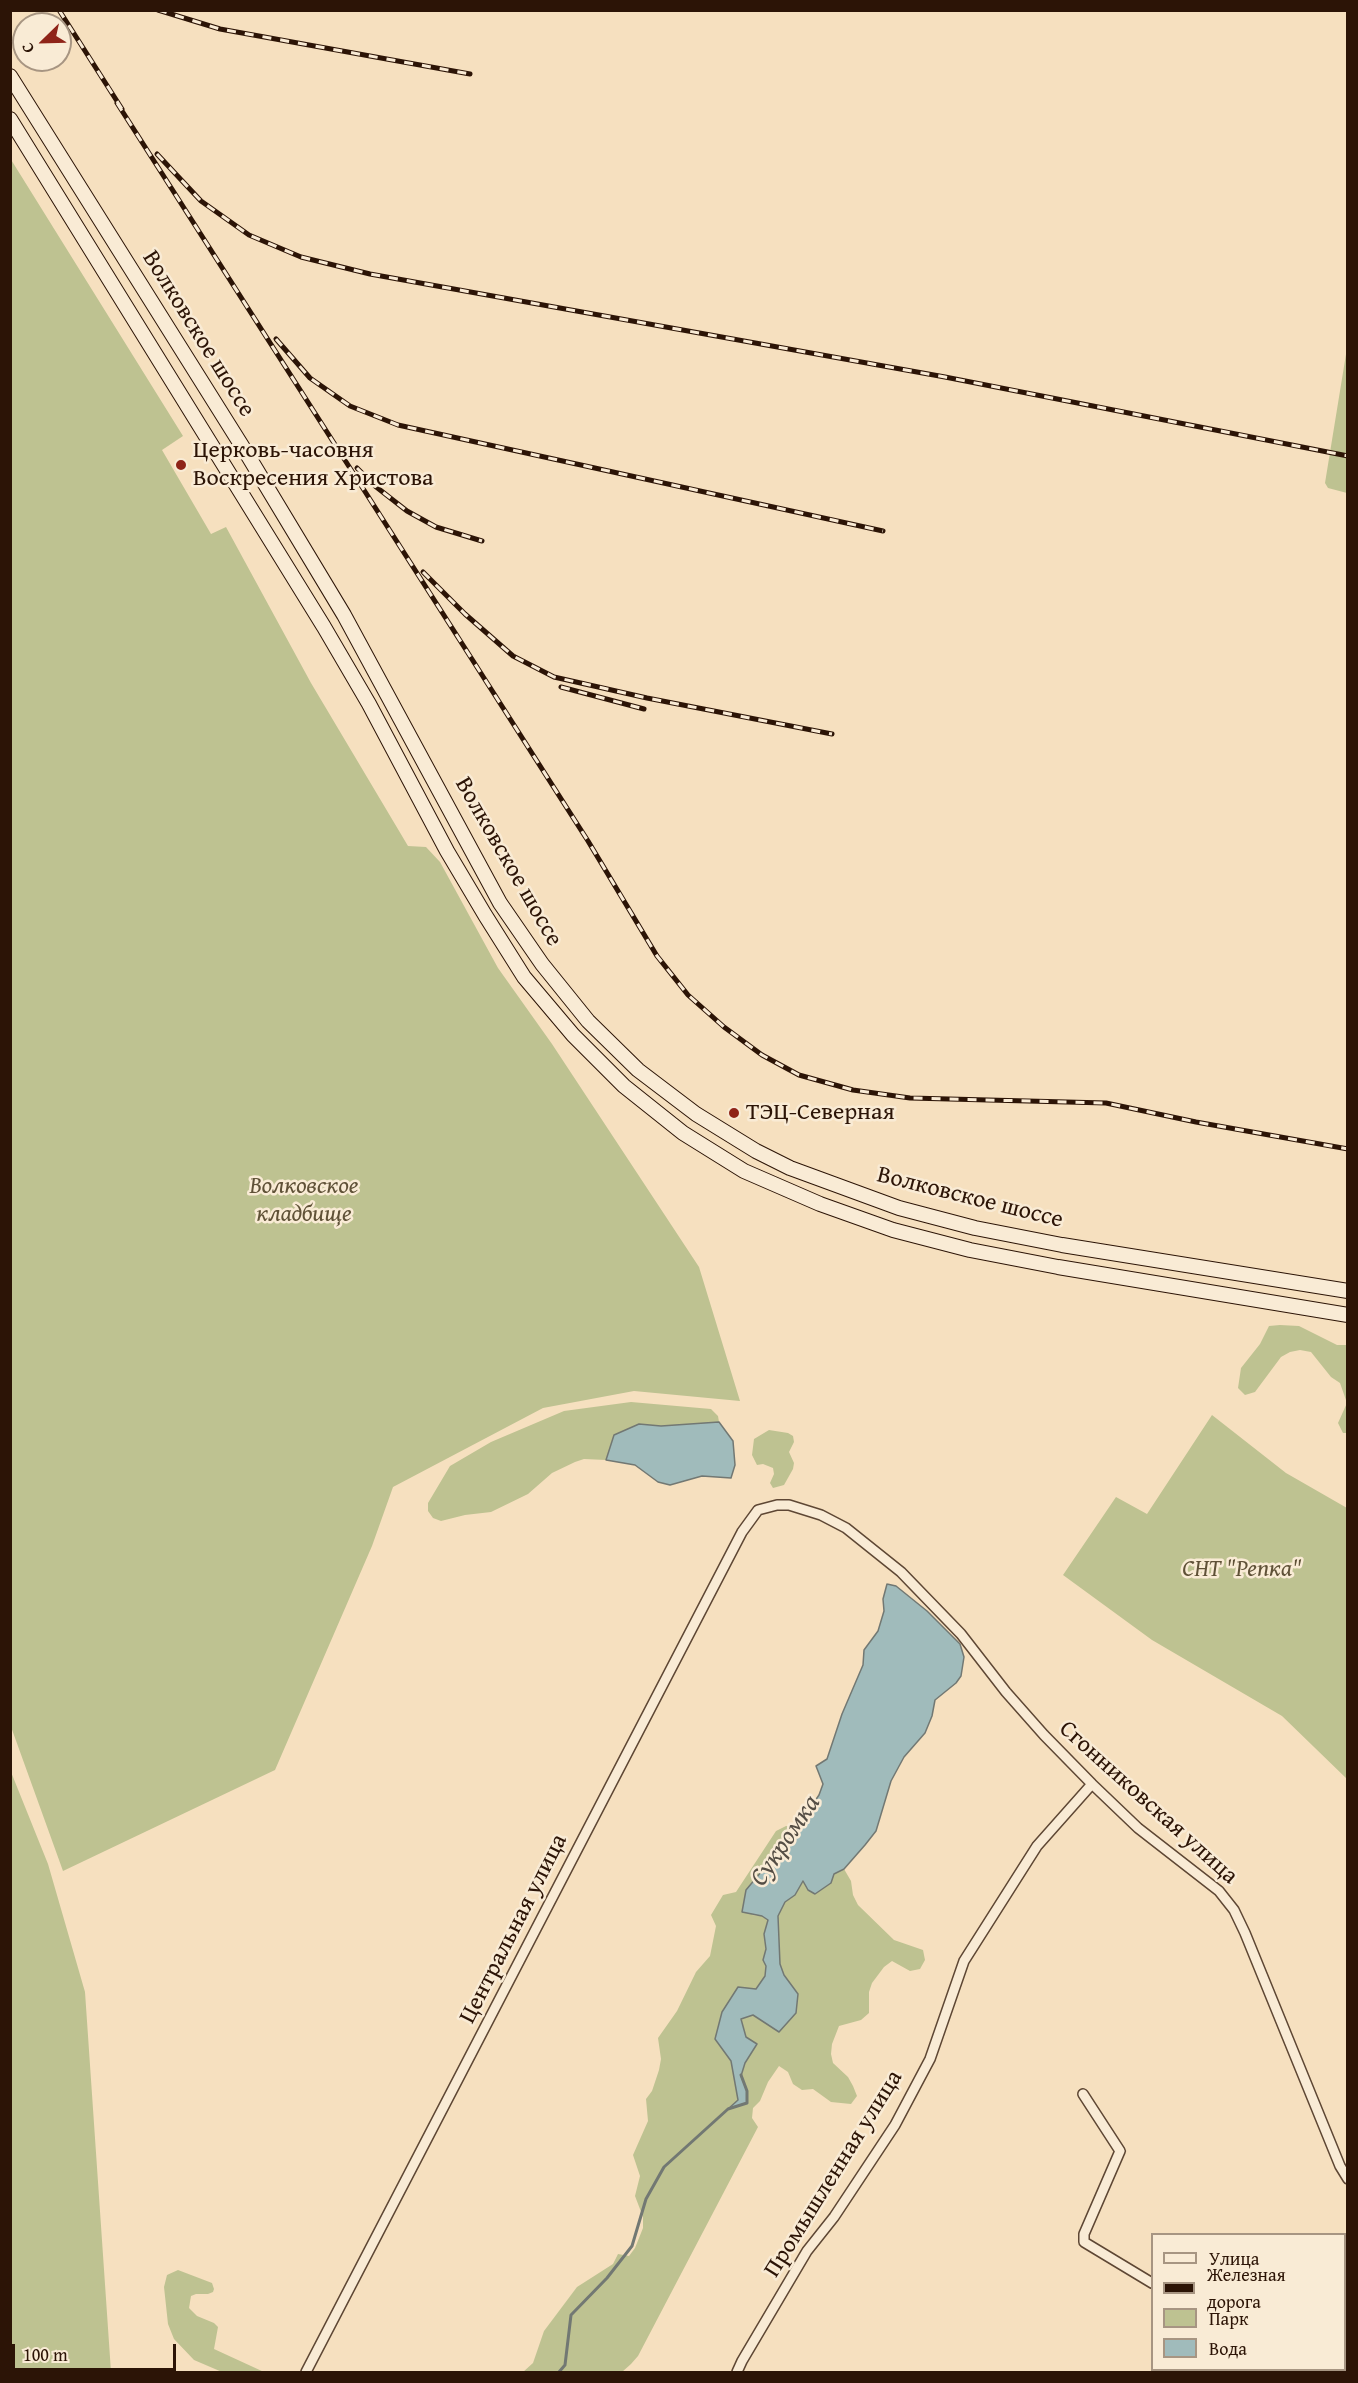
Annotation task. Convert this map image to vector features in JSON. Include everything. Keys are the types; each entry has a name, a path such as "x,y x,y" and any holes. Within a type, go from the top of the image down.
{"main road":[{"name":"Волковское шоссе","path":"10,76 248,454 344,615 500,903 542,964 588,1021 638,1070 696,1114 756,1151 800,1172 899,1208 975,1228 1062,1245 1347,1292"},
{"name":"Волковское шоссе","path":"10,119 324,627 369,704 447,852 524,977 573,1035 624,1086 683,1133 744,1171 820,1204 893,1230 970,1250 1058,1268 1347,1315"}],"street":[{"name":"Сгонниковская улица","path":"762,1508 789,1505 821,1515 846,1528 901,1572 962,1634 1036,1726 1092,1784 1138,1828 1219,1891 1234,1910 1347,2179"},
{"name":"Центральная улица","path":"306,2373 742,1532 750,1519 762,1508"},
{"name":"Промышленная улица","path":"737,2373 807,2251 834,2217 895,2125 930,2059 964,1961 1037,1846 1092,1784"},
{"path":"1083,2094 1120,2151 1084,2234 1084,2242 1151,2282"}],"green space":[{"name":"Волковское кладбище","path":"10,158 183,436 162,450 211,534 226,527 311,683 408,846 426,847 440,862 498,968 552,1044 699,1267 740,1401 634,1391 543,1408 393,1487 372,1546 275,1770 63,1871 10,1724"},
{"path":"1347,348 1347,493 1328,488 1325,483"},
{"path":"1269,1326 1299,1326 1337,1345 1347,1345 1347,1403 1340,1383 1331,1377 1311,1352 1300,1350 1281,1357 1255,1392 1245,1395 1238,1388 1241,1368 1260,1344"},
{"path":"631,1402 711,1409 718,1416 719,1422 661,1426 639,1424 614,1435 606,1460 584,1459 575,1462 552,1473 528,1494 491,1512 441,1521 433,1518 428,1511 428,1503 450,1466 491,1442 564,1411"},
{"path":"1347,1403 1347,1433 1343,1433 1338,1423"},
{"name":"СНТ \"Репка\"","path":"1212,1415 1286,1473 1347,1508 1347,1779 1282,1716 1152,1640 1063,1575 1116,1497 1147,1514"},
{"path":"769,1430 788,1433 793,1436 794,1442 789,1452 794,1463 793,1469 784,1485 773,1488 770,1483 774,1474 773,1468 763,1464 757,1465 752,1455 754,1439"},
{"path":"11,1772 48,1864 85,1992 111,2372 11,2372"},
{"path":"786,1826 797,1828 779,1846 772,1863 761,1872 752,1915 762,1916 768,1920 764,1934 765,1977 716,2039 731,2061 738,2100 730,2108 747,2103 747,2091 741,2076 745,2063 757,2044 746,2037 741,2019 798,1994 784,1975 780,1965 778,1916 785,1902 795,1895 804,1880 834,1874 844,1869 851,1881 853,1895 858,1905 894,1940 923,1950 925,1960 920,1969 910,1971 892,1961 884,1967 872,1983 869,1992 869,2013 861,2020 839,2026 831,2054 833,2063 848,2077 857,2096 851,2104 831,2102 813,2089 802,2090 793,2084 788,2072 779,2066 768,2082 760,2101 753,2108 752,2118 758,2127 638,2356 631,2364 622,2372 523,2372 533,2363 544,2331 577,2287 613,2264 618,2254 629,2256 635,2248 643,2228 643,2217 635,2196 640,2176 633,2155 648,2121 646,2099 652,2091 659,2070 661,2059 658,2038 677,2011 696,1972 710,1956 716,1926 711,1915 723,1895 736,1892 776,1831"},
{"path":"178,2270 212,2283 213,2292 191,2296 189,2308 197,2316 218,2327 214,2349 264,2372 222,2372 194,2360 174,2339 168,2324 164,2287 167,2275"}],"water":[{"path":"719,1422 733,1441 735,1465 731,1478 702,1476 670,1485 658,1482 635,1465 606,1460 614,1435 639,1424 661,1426"},
{"path":"887,1584 896,1586 927,1611 960,1644 964,1657 961,1676 935,1700 925,1733 904,1757 891,1781 876,1831 844,1869 834,1874 831,1883 815,1894 808,1890 803,1881 795,1895 785,1902 778,1916 780,1964 784,1975 798,1994 796,2013 779,2032 753,2015 741,2019 746,2037 757,2044 745,2063 741,2076 747,2091 747,2103 728,2109 738,2100 731,2061 715,2039 722,2012 738,1987 756,1989 765,1976 766,1966 763,1960 766,1949 764,1934 768,1920 762,1916 742,1912 746,1890 772,1863 779,1846 790,1838 819,1795 823,1784 816,1766 827,1759 842,1714 863,1665 864,1650 878,1631 884,1611 883,1599"}],"waterway":[{"name":"Сукромка","path":"559,2372 565,2365 571,2315 607,2278 632,2246 646,2199 664,2167 728,2109 747,2103 747,2091 741,2075"}],"railway":[{"path":"59,10 122,109"},
{"path":"158,10 220,29 470,74"},
{"path":"117,103 588,841 657,956 688,995 724,1027 762,1055 799,1075 853,1090 910,1098 1106,1103 1196,1122 1348,1149"},
{"path":"157,154 201,201 249,235 301,257 370,274 945,377 1348,456"},
{"path":"276,339 310,378 350,406 398,425 883,531"},
{"path":"357,468 375,486 407,511 436,527 482,541"},
{"path":"423,572 465,614 513,656 554,677 647,698 832,734"},
{"path":"561,687 644,709"}],"place":[{"name":"Церковь-часовня Воскресения Христова","path":"181,465"},
{"name":"ТЭЦ-Северная","path":"734,1113"}]}
